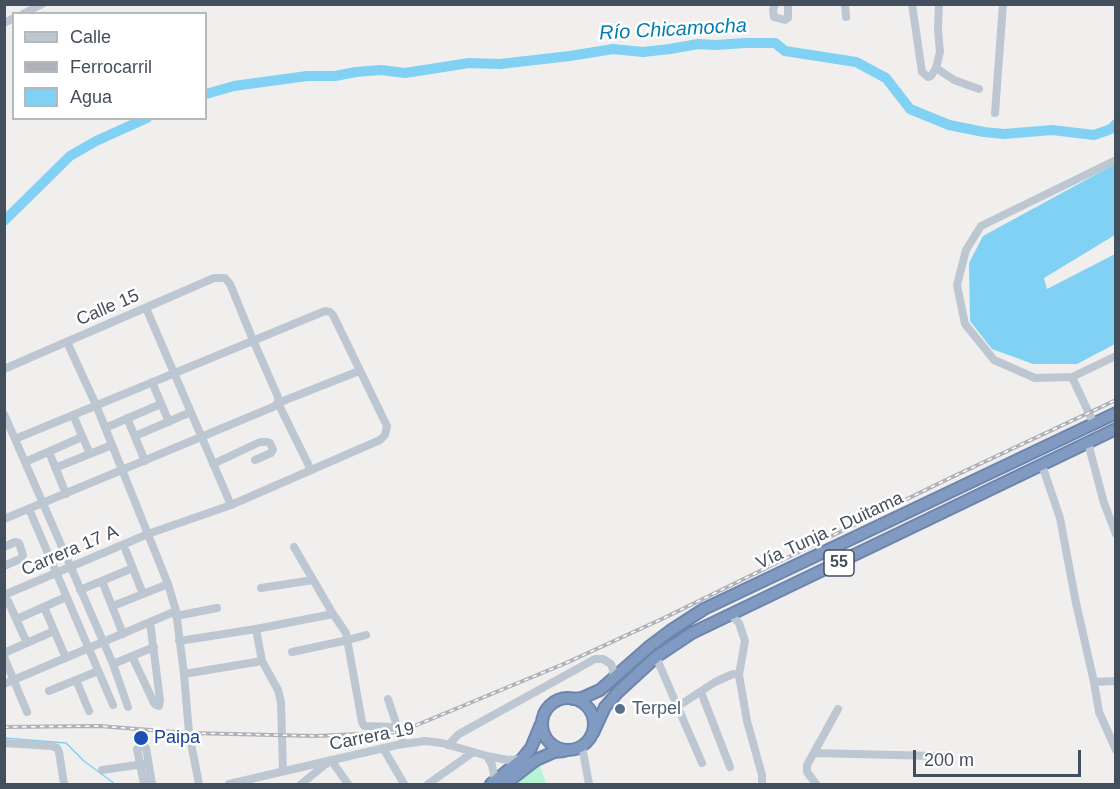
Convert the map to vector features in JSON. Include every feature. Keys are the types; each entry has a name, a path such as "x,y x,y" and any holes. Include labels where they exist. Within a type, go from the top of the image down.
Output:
{"highway":[{"name":"Vía Tunja - Duitama","path":"573,699 600,690 670,631 704,609 1116,412"},
{"name":"Vía Tunja - Duitama","path":"593,733 611,699 656,657 692,633 1116,429"},
{"path":"573,699 583,703 591,711 594,722 593,733"},
{"name":"55","path":"497,783 531,748 550,706 557,701 573,699"},
{"path":"542,721 543,732 548,741 557,748 567,750"},
{"name":"55","path":"582,746 593,733"},
{"path":"497,783 545,755 582,746"}],"street":[{"path":"27,12 42,4"},
{"path":"775,4 774,17 785,20 788,18 788,4"},
{"path":"845,4 846,17"},
{"path":"912,4 922,72 928,77 932,76 936,68 940,52 939,4"},
{"path":"995,113 1003,4"},
{"path":"936,68 954,80 979,89"},
{"path":"1116,160 981,226 966,250 957,285 965,324 994,360 1035,378 1072,377 1116,356"},
{"name":"Calle 15","path":"4,369 214,278 225,278 230,284 253,340"},
{"path":"146,308 231,505"},
{"path":"4,519 145,461 278,402 359,370 333,315 325,311 15,439"},
{"path":"253,340 278,397 278,402 311,470"},
{"path":"67,342 96,405 168,584 176,614 189,733 199,784"},
{"name":"Carrera 17 A","path":"6,598 56,573 148,534 231,505 380,440 385,435 387,426 359,370"},
{"path":"1072,377 1094,424"},
{"path":"152,382 168,422"},
{"path":"105,428 161,404"},
{"path":"135,436 191,412"},
{"path":"4,414 113,664 128,707"},
{"path":"73,415 90,454"},
{"path":"127,418 145,461"},
{"path":"25,462 82,437"},
{"path":"213,464 260,442 270,443 273,450 271,453 255,460"},
{"path":"1088,443 1104,503 1116,534"},
{"path":"56,468 112,445"},
{"path":"49,452 66,494"},
{"path":"1042,465 1060,518 1099,712 1116,750"},
{"path":"29,509 112,705"},
{"path":"4,547 18,543 23,555 20,559 4,566"},
{"path":"294,547 333,615 346,633 364,726 396,727"},
{"path":"126,551 143,594"},
{"path":"80,590 133,568"},
{"path":"261,588 313,580"},
{"path":"102,581 123,634"},
{"path":"113,606 168,584"},
{"path":"17,619 66,597"},
{"path":"6,598 27,643"},
{"path":"44,607 66,658"},
{"path":"4,684 150,622 176,614 217,608"},
{"path":"179,641 333,615"},
{"path":"731,615 739,623 745,641 739,675 762,784"},
{"path":"132,656 154,703 159,706 150,622"},
{"path":"256,629 262,661 278,690 281,702 283,771"},
{"path":"27,712 4,655 54,631"},
{"path":"292,652 366,635"},
{"path":"113,664 154,647"},
{"path":"656,657 702,763"},
{"path":"448,745 459,734 595,659 603,659 611,664 614,673 612,679"},
{"path":"184,674 262,661"},
{"path":"49,691 98,670"},
{"path":"677,707 715,682 731,675 739,675"},
{"path":"76,680 89,711"},
{"path":"1094,682 1116,681"},
{"path":"701,692 730,767"},
{"path":"388,699 403,744"},
{"path":"816,784 806,769 838,709"},
{"name":"Carrera 19","path":"229,784 383,748 425,741 508,760 522,759"},
{"path":"4,743 57,748 64,784"},
{"path":"582,746 589,784"},
{"path":"383,748 404,784"},
{"path":"428,784 472,753"},
{"path":"814,753 936,756"},
{"path":"487,756 497,783"},
{"path":"302,784 331,760 348,784"},
{"path":"102,771 144,764"},
{"path":"144,764 144,784"},
{"path":"144,764 152,784"}],"green space":[{"path":"540,765 546,784 517,784"}],"water":[{"path":"1115,164 1115,235 1044,278 1047,289 1115,254 1115,344 1077,364 1033,364 992,349 970,321 969,263 983,236"}],"waterway":[{"name":"Río Chicamocha","path":"207,94 234,86 307,76 335,76 381,70 405,73 469,63 500,64 613,49 643,52 698,44 775,43 785,51 856,62 886,78 910,109 949,125 1004,134 1052,130 1094,135 1111,129 1116,124"},
{"name":"Río Chicamocha","path":"4,221 70,156 96,141 143,120"},
{"path":"4,738 66,743 84,761 115,784"}],"railway":[{"path":"4,727 99,726 189,733 316,736 400,732 566,663 664,618 950,478 1116,400"}],"place":[{"name":"Terpel","path":"620,709"},
{"name":"Paipa","path":"141,738"}]}
